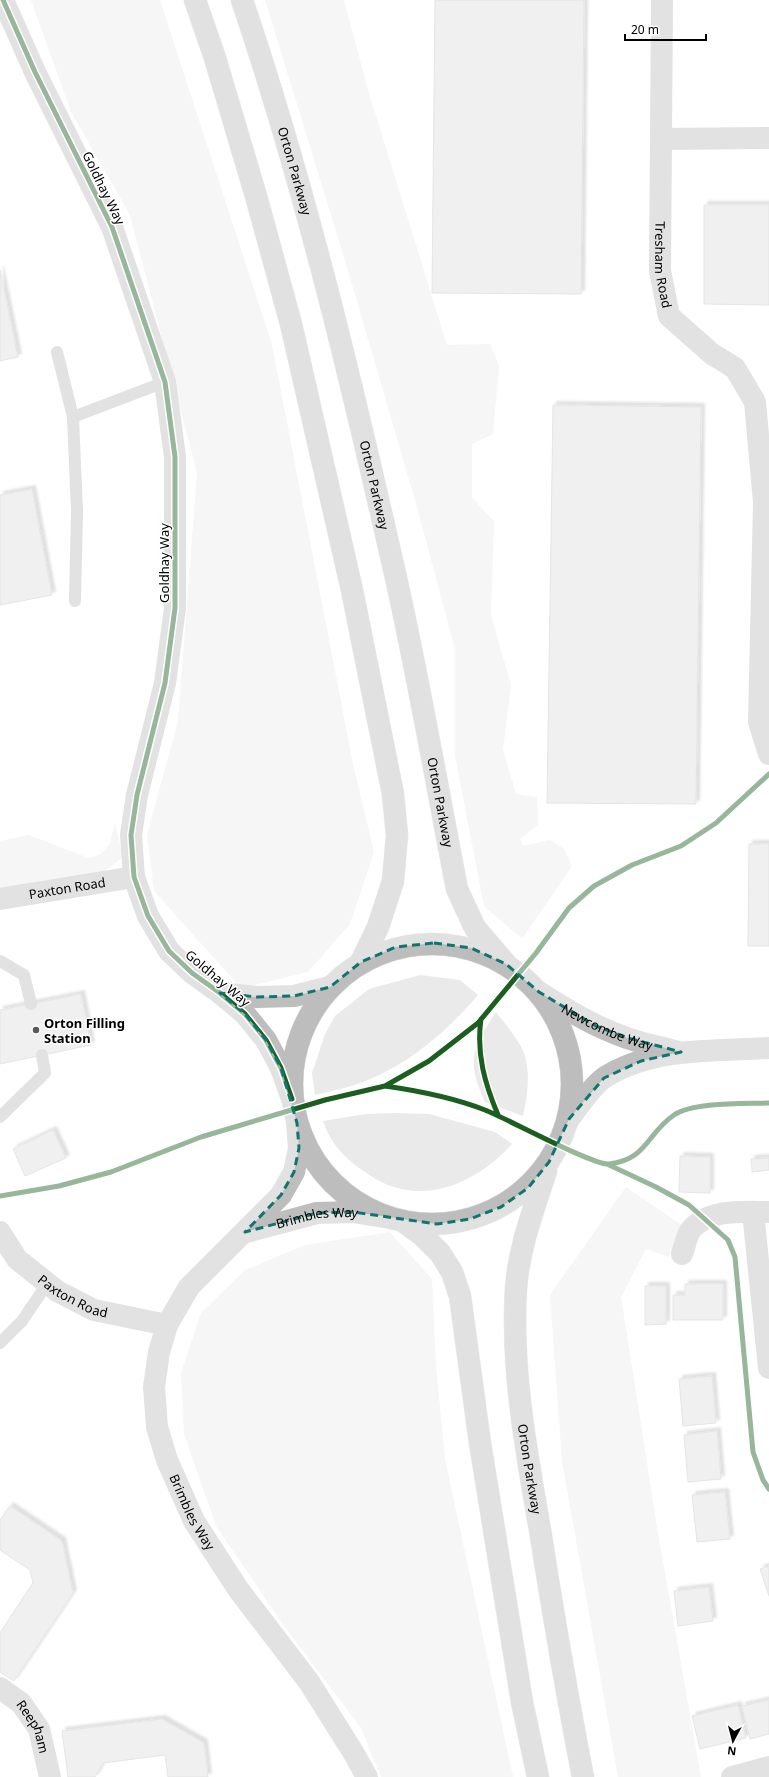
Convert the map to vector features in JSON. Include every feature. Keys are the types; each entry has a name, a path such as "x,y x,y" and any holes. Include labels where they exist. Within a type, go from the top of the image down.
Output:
{"main road":[{"path":"195,0 215,58 256,196 291,324 352,590 393,794 397,835 393,881 378,927 361,962"},
{"name":"Orton Parkway","path":"242,0 300,187 336,329 396,579 458,889 475,928 506,964"},
{"path":"397,1220 437,1224 470,1219 500,1207 528,1188 549,1162 561,1141 569,1119 573,1086 570,1052 558,1020 539,992 506,964 471,948 434,943 396,948 361,962 330,987 306,1020 293,1058 292,1099 297,1123 307,1149 322,1171 342,1191 364,1207 397,1220 423,1236 440,1253 452,1272 460,1296 480,1444 520,1694 538,1777"},
{"name":"Orton Parkway","path":"549,1162 524,1236 516,1286 516,1345 524,1435 567,1694 584,1777"}],"street":[{"name":"Goldhay Way","path":"3,0 36,72 112,227 165,382 175,457 175,608 165,683 137,795 131,835 134,877 148,916 169,951 192,973 220,993 245,1014 266,1040 282,1068 292,1099"},
{"name":"Tresham Road","path":"662,0 660,271 669,316 712,354 735,368 755,402 764,502 759,722 769,754"},
{"path":"660,139 769,138"},
{"name":"Paxton Road","path":"0,899 134,877"},
{"name":"Goldhay Way","path":"220,993 257,998 294,996 330,987"},
{"name":"Newcombe Way","path":"539,992 596,1026 628,1038 681,1052"},
{"name":"Newcombe Way","path":"569,1119 585,1098 604,1078 641,1061 681,1052 769,1048"},
{"name":"Brimbles Way","path":"297,1123 299,1148 294,1172 281,1195 189,1287 167,1325 159,1352 154,1387 157,1427 167,1460 194,1521 238,1589 309,1682 367,1777"},
{"name":"Brimbles Way","path":"245,1232 317,1213 353,1212 397,1220"},
{"path":"682,1254 690,1231 704,1219 724,1213 761,1212 769,1368"},
{"name":"Paxton Road","path":"0,1232 17,1259 57,1291 94,1310 167,1325"},
{"name":"Reepham","path":"0,1688 21,1703 39,1729 50,1777"},
{"path":"732,1777 769,1768"}],"lane":[{"path":"57,352 73,417 77,511 75,601"},
{"path":"73,417 165,382"},
{"path":"0,962 24,975 31,1004"},
{"path":"0,1117 46,1073 42,1055"},
{"path":"0,1343 22,1321 47,1284"}],"highlighted area":[{"path":"434,943 471,948 506,964 539,992 596,1026 628,1038 681,1052 641,1061 604,1078 569,1119 549,1162 528,1188 501,1207 470,1219 437,1224 353,1212 317,1213 245,1232 281,1195 294,1172 299,1148 297,1123 281,1068 266,1040 245,1014 220,993 257,997 294,996 330,987 361,962 396,947"}],"shaded area":[{"path":"31,0 160,0 272,345 354,769 374,852 350,924 308,972 241,988 154,891 147,835 178,721 197,473 130,215 71,112"},
{"path":"265,0 344,0 368,90 447,345 490,344 499,366 493,434 472,444 472,498 494,521 491,615 511,685 503,749 516,794 537,797 538,825 520,839 523,846 550,840 564,849 572,866 522,939 484,906 455,756 455,649 417,507 347,267"},
{"path":"115,823 123,857 100,875 0,900 0,841 29,835 88,858 100,855 110,843"},
{"path":"420,975 460,980 478,995 442,1033 400,1064 384,1073 362,1082 342,1089 315,1095 312,1073 325,1034 335,1016 369,989"},
{"path":"496,1012 518,1041 526,1060 528,1088 523,1116 485,1102 476,1080 474,1069 475,1052 483,1034"},
{"path":"365,1114 429,1114 495,1132 512,1144 487,1167 457,1183 425,1191 408,1190 384,1183 372,1177 355,1165 333,1142 323,1121"},
{"path":"626,1187 682,1225 669,1257 646,1249 621,1297 658,1533 701,1777 618,1777 562,1461 550,1295"},
{"path":"390,1232 432,1279 436,1365 445,1459 513,1777 381,1777 361,1728 284,1626 216,1526 184,1434 181,1373 201,1313 245,1270 305,1245"}],"building":[{"path":"435,0 584,0 581,294 432,293"},
{"path":"704,205 769,205 769,305 704,304"},
{"path":"0,270 18,357 0,361"},
{"path":"553,405 701,407 696,804 547,803"},
{"path":"32,489 52,595 0,605 0,495"},
{"path":"749,844 769,844 769,946 748,946"},
{"path":"81,994 91,1045 0,1064 0,1010"},
{"path":"53,1130 66,1158 25,1176 13,1149"},
{"path":"680,1156 710,1157 710,1193 679,1192"},
{"path":"769,1158 769,1170 752,1172 751,1159"},
{"path":"685,1284 723,1284 723,1320 673,1320 673,1295 685,1295"},
{"path":"645,1286 666,1286 666,1324 645,1325"},
{"path":"712,1376 716,1423 683,1426 679,1379"},
{"path":"717,1431 721,1479 688,1482 684,1435"},
{"path":"725,1492 730,1539 697,1542 692,1495"},
{"path":"10,1506 62,1541 73,1593 14,1681 0,1672 0,1633 33,1583 30,1570 0,1550 0,1520"},
{"path":"769,1566 769,1596 760,1569"},
{"path":"709,1587 713,1621 678,1626 674,1591"},
{"path":"769,1700 769,1734 750,1739 742,1706"},
{"path":"738,1705 746,1738 700,1749 692,1716"},
{"path":"162,1719 204,1743 208,1777 168,1777 165,1755 103,1763 95,1777 68,1777 62,1731"}],"cycle path":[{"path":"3,0 35,72 112,227 165,382 175,457 175,608 165,683 137,795 131,835 134,877 148,916 169,951 192,973 220,993 245,1014 266,1040 281,1068 292,1099"},
{"path":"0,1196 59,1186 111,1172 201,1137 325,1100 385,1086 429,1061 478,1023 536,953 569,908 594,886 632,865 681,846 716,823 769,774"},
{"path":"481,1019 481,1057 489,1092 498,1115"},
{"path":"385,1086 436,1095 473,1105 586,1158 600,1163 609,1164 631,1157 646,1145 665,1122 674,1115 683,1111 720,1104 769,1103"},
{"path":"607,1164 656,1187 689,1205 728,1240 735,1257 753,1452 763,1480 769,1489"}],"place":[{"name":"Orton Filling Station","path":"36,1030"}]}
